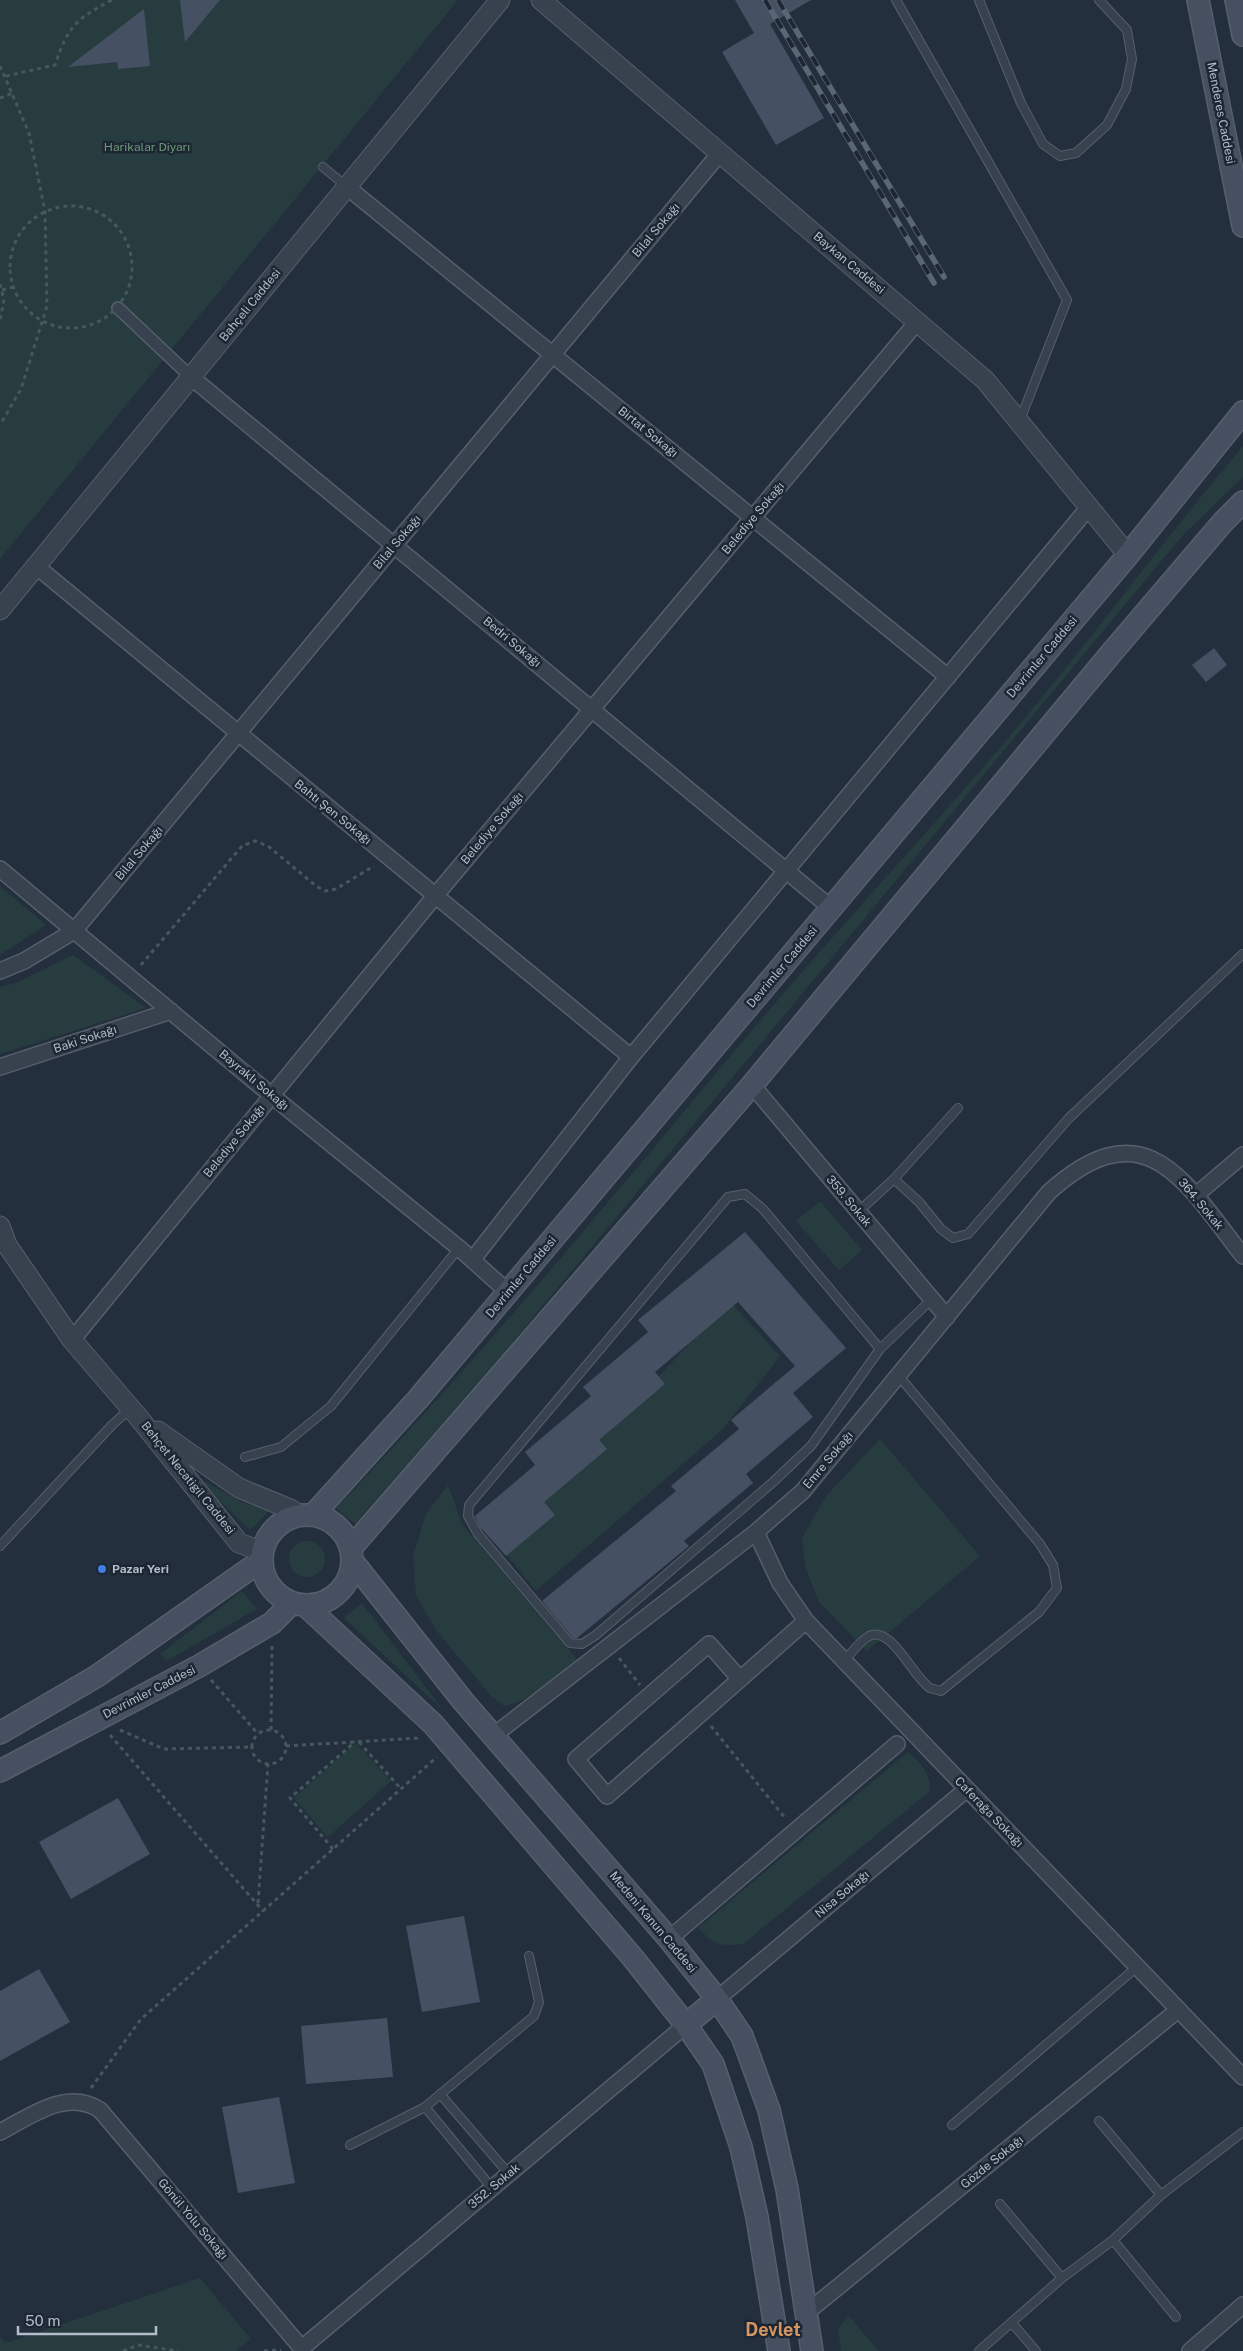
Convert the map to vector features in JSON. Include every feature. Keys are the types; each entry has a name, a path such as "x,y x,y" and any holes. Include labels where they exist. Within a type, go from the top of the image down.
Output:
{"main road":[{"name":"Menderes Caddesi","path":"1198,0 1243,226"},
{"path":"1236,0 1243,35"},
{"name":"Devrimler Caddesi","path":"307,1515 418,1399 1128,555 1243,412"},
{"path":"352,1555 752,1085 1113,651 1240,507"},
{"path":"299,1604 320,1604 333,1598 343,1588 350,1576 352,1555 345,1535 326,1518 307,1515 288,1518 277,1526 269,1536 262,1556 264,1573 270,1586 280,1596 299,1604 433,1724 633,1958 686,2025 713,2064 739,2138 757,2217 779,2351"},
{"name":"Medeni Kanun Caddesi","path":"352,1555 493,1736 669,1939 717,1999 742,2036 769,2110 786,2188 812,2351"},
{"path":"0,1733 97,1676 262,1556"},
{"name":"Devrimler Caddesi","path":"0,1771 199,1666 299,1604"},
{"path":"686,2025 717,1999"}],"street":[{"name":"Bahçeli Caddesi","path":"0,610 500,0"},
{"name":"Baykan Caddesi","path":"541,0 986,380 1128,555"},
{"name":"Bilal Sokağı","path":"0,971 24,961 74,931 720,153"},
{"name":"Birtat Sokağı","path":"347,187 948,677"},
{"path":"118,308 191,377"},
{"name":"Belediye Sokağı","path":"72,1340 435,896 918,322"},
{"name":"Bedri Sokağı","path":"191,377 831,908"},
{"path":"473,1260 631,1056 1089,507"},
{"name":"Bahtı Şen Sokağı","path":"36,566 631,1056"},
{"name":"Bayraklı Sokağı","path":"0,869 271,1095 459,1248 508,1292"},
{"name":"Baki Sokağı","path":"0,1067 170,1011"},
{"name":"359. Sokak","path":"752,1085 947,1316"},
{"name":"364. Sokak","path":"1125,1153 1142,1155 1165,1165 1186,1182 1243,1256"},
{"name":"Emre Sokağı","path":"493,1736 756,1532 803,1491 1049,1192 1068,1176 1088,1163 1107,1155 1125,1153"},
{"path":"1196,1195 1243,1155"},
{"name":"Behçet Necatigil Caddesi","path":"0,1226 3,1249 72,1340 135,1413 239,1543 262,1556"},
{"name":"Behçet Necatigil Caddesi","path":"135,1413 239,1488 307,1515"},
{"name":"Caferağa Sokağı","path":"756,1532 780,1583 806,1621 1243,2077"},
{"path":"740,1679 709,1644 576,1759 608,1796 806,1621"},
{"path":"669,1939 897,1744"},
{"name":"Nisa Sokağı","path":"717,1999 967,1789"},
{"name":"Gözde Sokağı","path":"806,2314 1178,2010"},
{"name":"352. Sokak","path":"303,2350 686,2025"},
{"path":"0,2132 49,2107 77,2101"},
{"name":"Gönül Yolu Sokağı","path":"77,2101 94,2106 105,2114 303,2350"},
{"path":"1190,2351 1243,2305"}],"lane":[{"path":"896,0 1068,300 1019,421"},
{"path":"978,0 1021,103 1043,144 1060,156 1076,153 1106,125 1126,89 1132,59 1127,30 1099,0"},
{"path":"323,167 347,187"},
{"path":"894,1179 919,1202 941,1229 953,1238 968,1234 1069,1118 1243,954"},
{"path":"858,1212 894,1179 958,1108"},
{"path":"880,1348 763,1209 745,1194 728,1197 469,1505 468,1516 478,1534 570,1643 582,1644 611,1622 772,1483 811,1446 880,1348 932,1299"},
{"path":"245,1457 281,1447 331,1406 459,1248"},
{"path":"844,1661 869,1636 878,1634 888,1638 912,1670 930,1688 941,1691 1039,1612 1057,1588 1053,1565 1040,1544 898,1375"},
{"path":"0,1546 112,1425 135,1413"},
{"path":"350,2145 425,2107 534,2016 539,2002 529,1956"},
{"path":"952,2125 1137,1967"},
{"path":"440,2094 509,2174"},
{"path":"425,2107 492,2188"},
{"path":"1099,2121 1161,2195"},
{"path":"979,2351 1062,2278 1113,2240 1161,2195 1243,2132"},
{"path":"1000,2204 1062,2278"},
{"path":"1113,2240 1176,2317"},
{"path":"1012,2323 1036,2351"}],"path":[{"path":"6,76 55,65 62,43 72,26 112,0"},
{"path":"0,66 6,76 29,133 45,211 47,306 21,389 0,424"},
{"path":"0,98 13,93"},
{"path":"72,206 99,212 120,230 132,256 131,283 118,308 96,324 68,329 42,322 28,312 17,298 9,265 12,248 19,233 31,220 45,211 72,206"},
{"path":"0,284 4,300 0,321"},
{"path":"2,290 13,286"},
{"path":"130,977 242,846 255,841 268,846 316,886 325,891 336,889 388,857"},
{"path":"272,1622 272,1730"},
{"path":"610,1646 649,1696"},
{"path":"199,1666 258,1734"},
{"path":"701,1714 795,1831"},
{"path":"97,1719 164,1749 252,1747"},
{"path":"97,1719 264,1910"},
{"path":"272,1730 282,1736 286,1746 280,1760 268,1764 255,1758 252,1741 258,1734 272,1730"},
{"path":"286,1746 357,1742 447,1741"},
{"path":"77,2101 141,2019 401,1789 447,1741"},
{"path":"357,1742 401,1789"},
{"path":"333,1849 290,1798 357,1742"},
{"path":"258,1904 268,1764"},
{"path":"123,2351 138,2345 178,2351"}],"green space":[{"name":"Harikalar Diyarı","path":"0,0 458,0 0,559"},
{"path":"1243,446 1243,477 1182,536 512,1343 355,1524 336,1508 489,1341 767,1013 1010,736"},
{"path":"0,886 46,925 0,955"},
{"path":"73,955 146,1008 0,1054 0,987 16,983"},
{"path":"820,1201 862,1250 839,1270 796,1221"},
{"path":"730,1301 780,1356 722,1430 536,1591 499,1545"},
{"path":"880,1439 980,1556 867,1651 818,1601 805,1565 802,1538 826,1496"},
{"path":"206,1482 241,1502 271,1509 250,1530 202,1484"},
{"path":"448,1485 462,1524 580,1663 521,1701 504,1706 492,1697 436,1630 416,1596 413,1555 426,1514"},
{"path":"307,1541 319,1547 325,1559 319,1571 307,1577 295,1571 289,1559 295,1547"},
{"path":"242,1591 257,1609 166,1661 160,1654"},
{"path":"362,1603 443,1710 344,1618"},
{"path":"356,1743 391,1781 328,1837 294,1798"},
{"path":"908,1752 927,1773 930,1791 743,1944 718,1944 698,1928"},
{"path":"200,2278 251,2339 236,2351 0,2351 0,2337 6,2343"},
{"path":"849,2316 879,2351 841,2351 838,2328"}],"building":[{"path":"180,0 220,0 185,42"},
{"path":"735,0 811,0 770,24 824,118 776,145 722,52 754,33"},
{"path":"144,9 150,66 118,69 117,62 68,67"},
{"path":"1214,648 1227,665 1206,682 1192,665"},
{"path":"745,1232 846,1348 793,1393 813,1417 746,1474 753,1483 684,1541 689,1546 577,1638 573,1638 542,1601 676,1491 671,1486 739,1429 731,1420 795,1366 738,1302 655,1372 665,1384 599,1440 607,1449 544,1502 555,1515 506,1556 480,1527 475,1516 535,1465 525,1452 591,1396 583,1387 648,1332 638,1320"},
{"path":"118,1798 150,1854 71,1899 39,1842"},
{"path":"464,1916 480,2002 422,2012 406,1926"},
{"path":"39,1969 70,2022 0,2061 0,1991"},
{"path":"387,2018 393,2077 306,2084 301,2026"},
{"path":"279,2097 295,2183 238,2193 222,2107"}],"railway":[{"path":"765,0 934,283"},
{"path":"778,0 944,277"}],"place":[{"name":"Pazar Yeri","path":"102,1569"}],"district":[{"name":"Devlet","path":"773,2330"}]}
